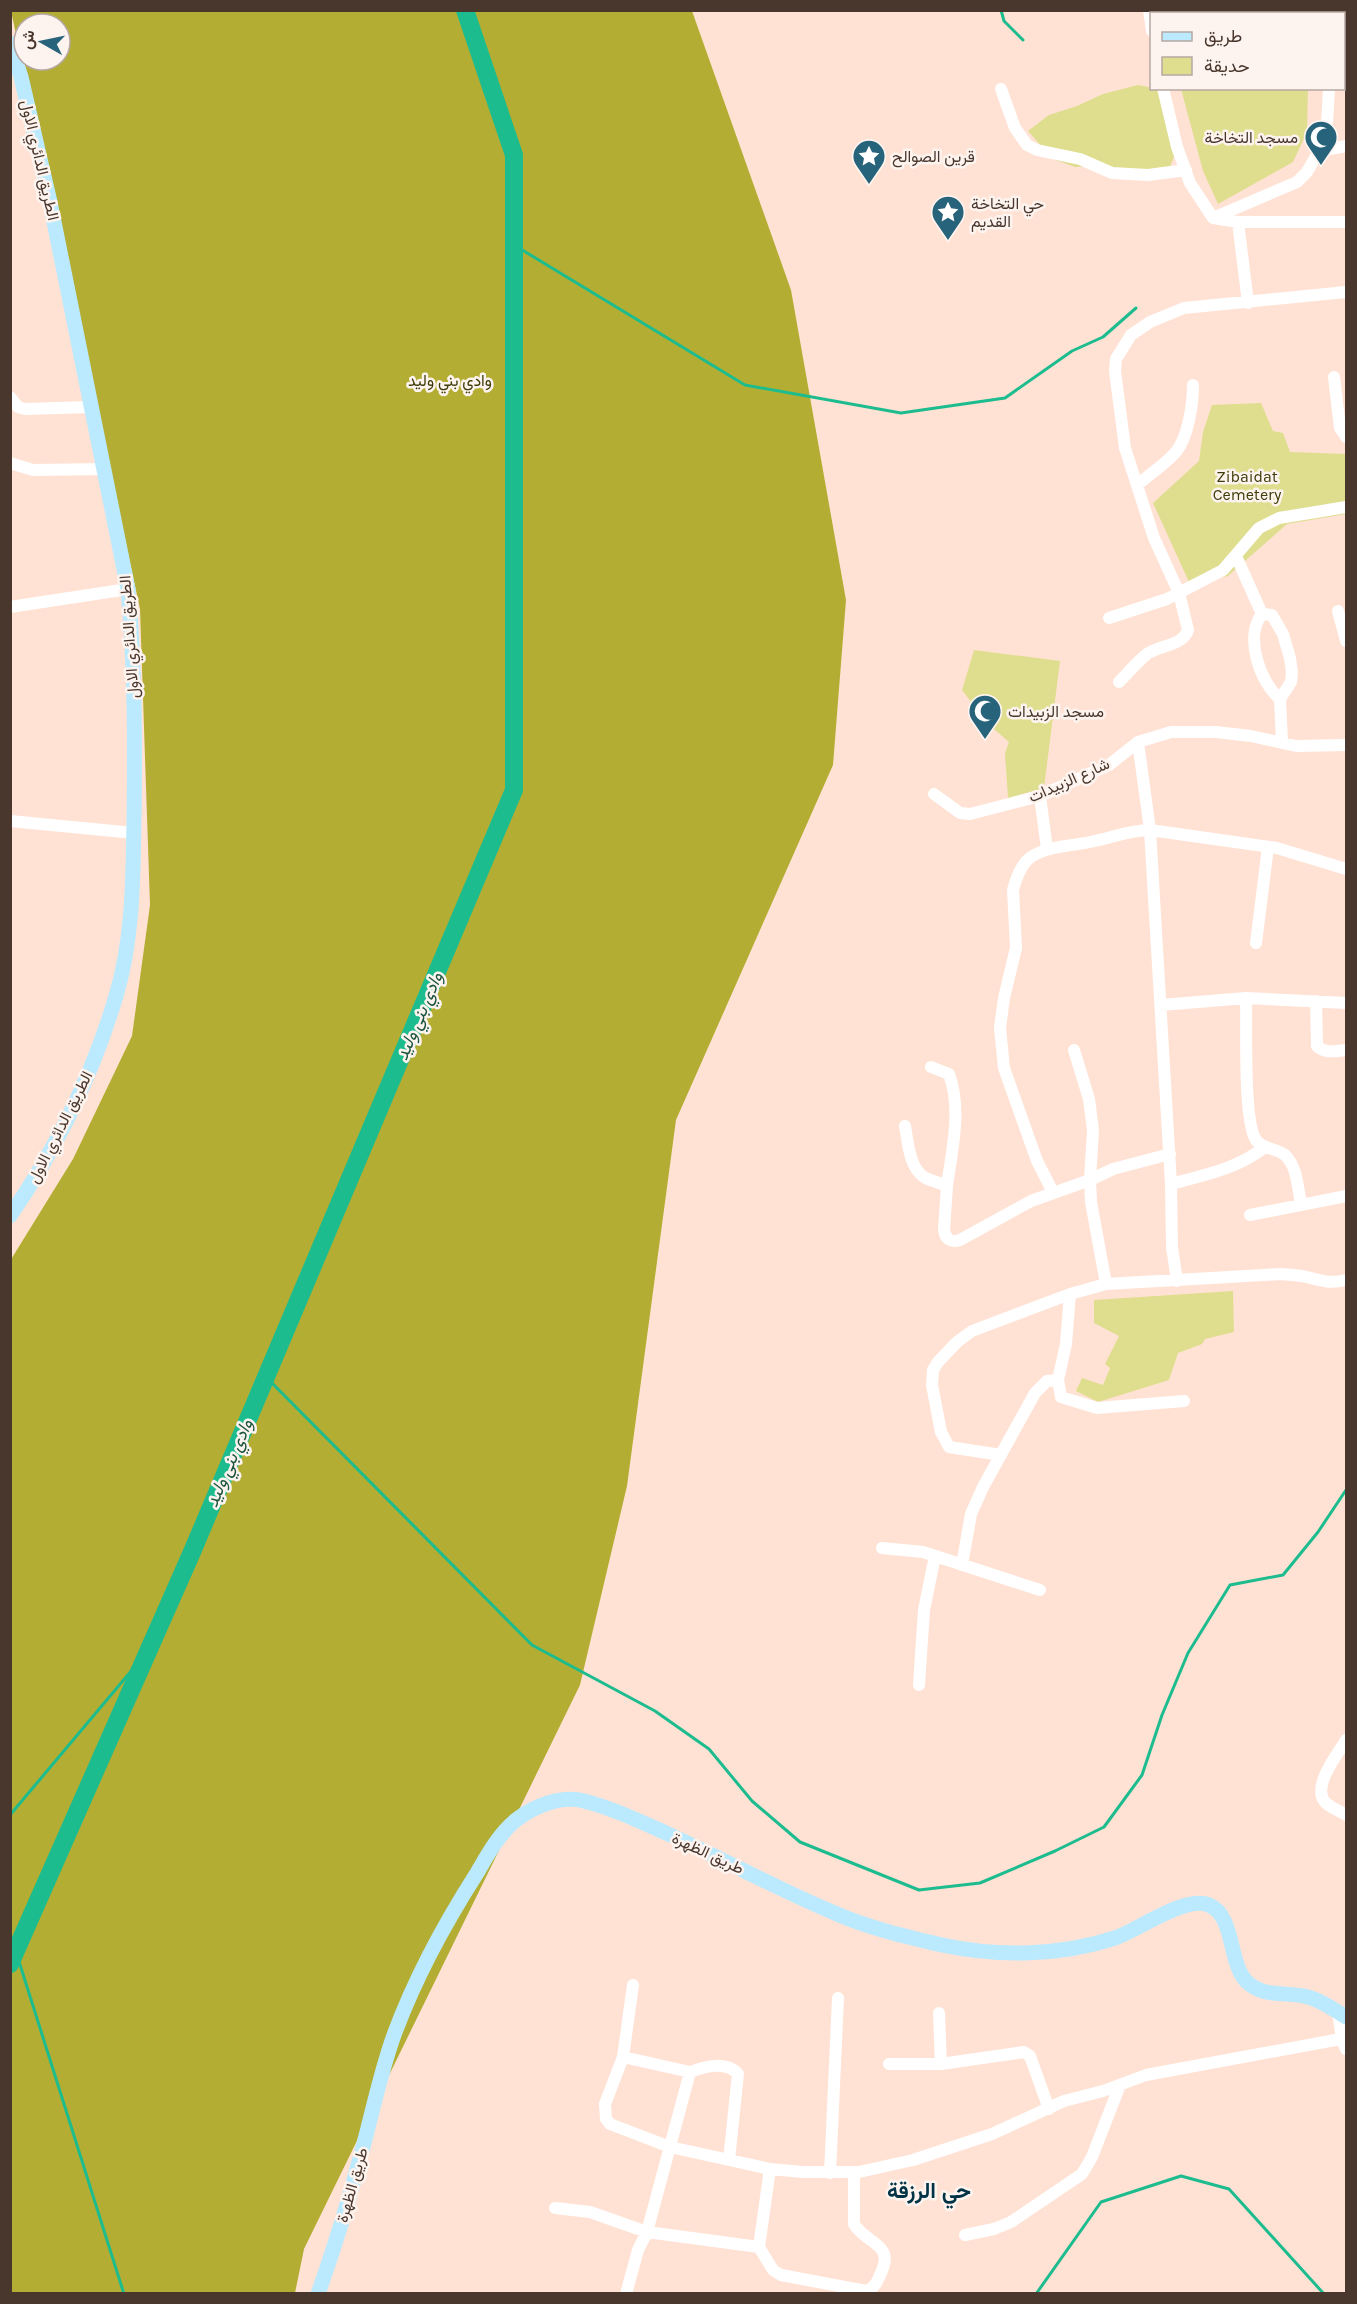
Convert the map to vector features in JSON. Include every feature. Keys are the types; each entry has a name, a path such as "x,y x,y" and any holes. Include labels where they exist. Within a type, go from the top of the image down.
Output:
{"main road":[{"name":"الطريق الدائري الاول","path":"10,43 40,154 128,589 134,697 134,834 130,927 117,995 84,1088 23,1198 10,1216"},
{"name":"طريق الظهرة","path":"318,2294 347,2204 382,2075 408,2000 461,1899 498,1839 514,1822 534,1808 557,1801 581,1800 628,1816 839,1916 944,1945 996,1952 1044,1952 1071,1949 1130,1933 1191,1904 1207,1904 1217,1910 1224,1919 1238,1967 1250,1984 1263,1992 1272,1994 1310,1997 1342,2015"}],"street":[{"path":"1001,89 1015,128 1028,145 1037,150 1080,159 1112,173 1148,175 1186,170"},
{"path":"1163,90 1177,147 1190,183 1213,218 1238,222 1347,222"},
{"path":"1329,90 1327,124 1330,148"},
{"path":"1213,218 1297,182 1307,172 1319,152 1347,146"},
{"path":"1238,222 1248,303"},
{"path":"1119,682 1147,655 1186,635 1187,623 1179,593 1154,538 1125,448 1115,372 1116,359 1122,346 1131,335 1150,322 1184,308 1347,292"},
{"path":"1334,377 1343,413 1340,428 1347,437"},
{"path":"1137,485 1175,454 1181,445 1192,402 1193,385"},
{"path":"10,397 18,407 25,409 91,407"},
{"path":"10,463 33,470 105,469"},
{"path":"1109,618 1179,593 1223,570 1259,528 1279,518 1347,507"},
{"path":"1236,556 1262,614 1255,629 1255,647 1263,680 1271,692 1281,699"},
{"path":"10,607 128,589"},
{"path":"1338,611 1347,641"},
{"path":"1262,614 1272,615 1279,623 1290,658 1291,682 1281,699 1282,742"},
{"name":"شارع الزبيدات","path":"934,794 960,813 970,814 1040,796 1109,765 1138,741 1171,732 1216,732 1296,746 1347,745"},
{"path":"1138,741 1150,830 1170,1154 1172,1247 1177,1281"},
{"path":"1040,796 1047,849"},
{"path":"10,821 134,834"},
{"path":"1053,1192 1037,1161 1004,1068 1000,1028 1004,998 1016,948 1013,890 1015,882 1029,859 1047,849 1095,841 1138,830 1150,830 1268,847 1347,869"},
{"path":"1256,943 1268,847"},
{"path":"1161,1005 1246,998 1347,1004"},
{"path":"1246,998 1248,1110 1255,1139 1264,1147 1281,1152 1288,1157 1292,1164 1301,1205"},
{"path":"1316,1001 1317,1046 1321,1050 1328,1051 1347,1050"},
{"path":"1074,1050 1089,1099 1093,1130 1091,1202 1106,1284"},
{"path":"931,1067 948,1074 954,1103 954,1132 944,1230 945,1236 955,1242 1031,1201 1090,1180 1113,1169 1170,1154"},
{"path":"905,1126 910,1155 920,1173 926,1178 948,1186"},
{"path":"1171,1184 1231,1168 1248,1160 1264,1147"},
{"path":"1250,1215 1347,1196"},
{"path":"1001,1455 956,1450 944,1441 932,1385 933,1370 957,1342 972,1331 1071,1294 1106,1284 1281,1274 1306,1277 1323,1283 1347,1280"},
{"path":"1071,1294 1066,1344 1058,1380 1061,1396 1097,1408 1184,1401"},
{"path":"962,1565 971,1514 1001,1455 1041,1385 1047,1381 1058,1380"},
{"path":"882,1548 923,1552 1040,1590"},
{"path":"919,1685 924,1610 935,1556"},
{"path":"1347,1740 1320,1786 1321,1796 1326,1803 1347,1815"},
{"path":"633,1985 623,2057 605,2104 606,2119 616,2127 670,2147 770,2169 830,2173 854,2172 912,2160 992,2134 1064,2101 1146,2075 1181,2067 1345,2042 1342,2015"},
{"path":"830,2173 838,1998"},
{"path":"939,2013 941,2064"},
{"path":"889,2064 941,2064 1024,2052 1030,2056 1049,2109"},
{"path":"623,2057 690,2072 714,2065 731,2068 738,2074 729,2160"},
{"path":"626,2294 638,2250 647,2232 690,2072"},
{"path":"965,2235 994,2229 1011,2222 1082,2174 1092,2157 1120,2085"},
{"path":"770,2169 759,2247 773,2270 789,2278 861,2291 870,2290 875,2286 886,2257 880,2248 854,2224 854,2172"},
{"path":"555,2208 590,2212 647,2232 759,2247"}],"green space":[{"path":"1178,10 1335,10 1335,12 1177,12"},
{"name":"وادي بني وليد","path":"11,11 692,11 791,290 846,600 833,765 676,1120 627,1486 580,1685 304,2249 295,2293 11,2293 10,1261 73,1159 132,1036 150,905 140,609 24,72 72,72 72,12 12,12 12,16"},
{"path":"1138,85 1150,87 1150,90 1159,90 1179,143 1170,167 1135,180 1099,166 1075,167 1053,159 1028,131 1049,115 1103,94"},
{"path":"1181,90 1308,90 1307,132 1293,162 1218,204 1203,171"},
{"name":"Zibaidat Cemetery","path":"1261,403 1273,431 1283,433 1290,452 1346,454 1346,514 1287,524 1228,576 1189,582 1153,503 1199,461 1203,432 1212,405"},
{"path":"974,650 1060,661 1044,788 1008,798 1005,753 1009,742 987,723 962,690"},
{"path":"1233,1291 1234,1332 1205,1339 1202,1344 1178,1353 1169,1380 1098,1402 1076,1391 1082,1378 1103,1385 1110,1368 1105,1364 1119,1336 1094,1323 1094,1300"}],"waterway":[{"name":"وادي بني وليد","path":"10,1964 192,1552 514,790 514,155 465,10"},
{"path":"1001,10 1004,21 1023,40"},
{"path":"514,245 745,385 901,413 1005,398 1072,351 1103,337 1136,308"},
{"path":"266,1377 532,1645 655,1711 709,1749 752,1801 800,1842 919,1890 980,1883 1104,1827 1142,1775 1162,1715 1188,1653 1230,1585 1283,1575 1318,1532 1346,1490"},
{"path":"10,1815 148,1651"},
{"path":"16,1952 124,2294"},
{"path":"1036,2294 1101,2202 1181,2176 1229,2189 1324,2294"}],"place":[{"name":"مسجد التخاخة","path":"1321,166"},
{"name":"قرين الصوالح","path":"869,185"},
{"name":"حي التخاخة القديم","path":"948,241"},
{"name":"مسجد الزبيدات","path":"985,740"}],"district":[{"name":"حي الرزقة","path":"929,2191"}]}
